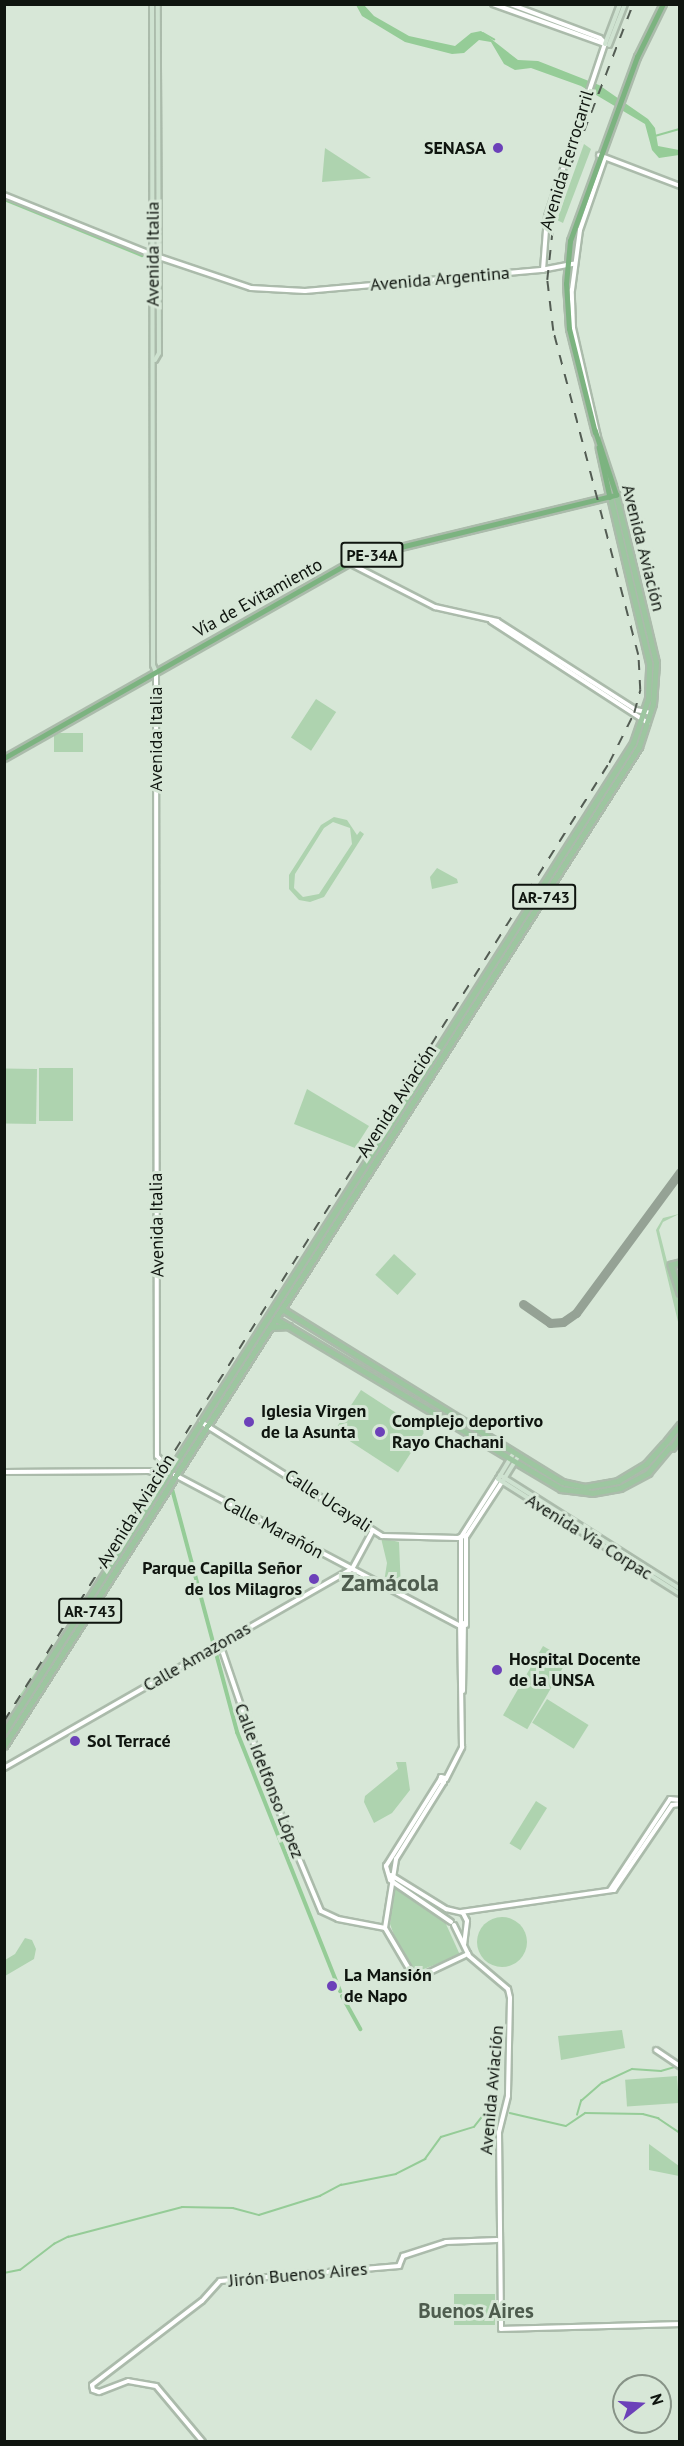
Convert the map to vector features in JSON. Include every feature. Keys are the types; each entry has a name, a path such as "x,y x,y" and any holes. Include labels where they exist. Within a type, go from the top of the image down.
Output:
{"highway":[{"name":"Avenida Aviación","path":"610,497 570,323 567,265 577,212 623,94 663,4"},
{"name":"Avenida Aviación","path":"597,434 610,497"},
{"name":"Vía de Evitamiento","path":"4,758 349,563 388,550 610,497"}],"main road":[{"name":"Avenida Italia","path":"152,4 155,256 159,353 154,362 153,665 156,672"},
{"name":"Avenida Ferrocarril","path":"607,44 620,4"},
{"name":"Avenida Ferrocarril","path":"607,44 625,4"},
{"path":"155,256 158,5"},
{"name":"Avenida Aviación","path":"4,1746 206,1425 269,1329 278,1320 292,1293 620,778 648,723 648,653 610,497"},
{"name":"Avenida Aviación","path":"4,1732 269,1312 620,765 648,712 654,653 610,497"},
{"path":"680,1263 671,1265 680,1293"},
{"path":"292,1293 291,1309 296,1317"},
{"path":"274,1305 515,1456 562,1482 594,1486 628,1476 680,1436"},
{"path":"269,1312 278,1320 295,1327 512,1462 561,1489 592,1493 631,1484 661,1459 675,1430 680,1425"},
{"path":"269,1329 282,1325 295,1327"},
{"path":"349,1360 352,1355"},
{"path":"501,1479 515,1456"},
{"path":"512,1462 515,1456"},
{"name":"Avenida Vía Corpac","path":"501,1479 680,1589"},
{"name":"Avenida Vía Corpac","path":"501,1479 680,1594"},
{"path":"18,1711 24,1714"}],"street":[{"path":"493,4 597,44 607,44"},
{"path":"510,4 600,38 607,44"},
{"name":"Avenida Ferrocarril","path":"543,270 547,217 587,96 607,44"},
{"path":"599,155 680,186"},
{"path":"570,323 573,264 583,219 605,158"},
{"name":"Avenida Argentina","path":"4,195 155,256 247,288 305,291 543,270 573,264"},
{"path":"349,563 435,607 491,621 648,712"},
{"path":"491,621 510,637 648,723"},
{"name":"Avenida Italia","path":"156,672 157,1456 170,1470"},
{"name":"Calle Ucayali","path":"200,1421 385,1537 461,1537 467,1535"},
{"path":"4,1472 149,1471 166,1476"},
{"name":"Calle Marañón","path":"174,1475 463,1627"},
{"path":"463,1627 467,1535 501,1479"},
{"path":"386,1866 451,1770 462,1747 461,1537 501,1479"},
{"path":"352,1569 373,1530"},
{"name":"Calle Amazonas","path":"4,1768 352,1569"},
{"name":"Calle Idelfonso López","path":"218,1646 265,1777 325,1916 385,1928"},
{"path":"443,1779 391,1875 385,1928 415,1978 468,1954"},
{"path":"459,1912 610,1890 670,1799 680,1802"},
{"path":"386,1866 395,1883 453,1924 466,1923 480,1909"},
{"path":"386,1866 391,1875 459,1912 466,1923"},
{"path":"389,1888 395,1883"},
{"path":"453,1924 459,1912"},
{"name":"Avenida Aviación","path":"464,1945 466,1923"},
{"name":"Avenida Aviación","path":"453,1924 468,1954 508,1989 511,2002 508,2097 499,2132 497,2240 501,2329 680,2324"},
{"path":"656,2050 680,2066"},
{"name":"Jirón Buenos Aires","path":"203,2442 154,2385 128,2381 97,2392 92,2385 202,2301 218,2281 399,2266 403,2256 446,2242 497,2240"}],"shaded area":[{"path":"356,5 364,5 374,16 409,36 455,46 471,33 481,31 518,60 538,61 599,85 648,119 655,128 658,146 679,150 679,155 659,158 652,150 645,124 581,86 531,68 515,70 504,64 491,42 479,40 464,53 452,54 405,42 362,16"},
{"path":"584,144 591,149 563,223 557,220"},
{"path":"325,148 371,178 322,182"},
{"path":"316,699 336,712 311,751 291,738"},
{"path":"641,729 644,731 638,746 527,917"},
{"path":"83,733 83,752 54,752 54,735"},
{"path":"334,817 347,820 357,835 360,831 364,834 324,897 310,902 299,900 289,889 289,875 321,825","holes":["333,822 350,828 352,844 319,894 303,897 294,888 295,874 324,828"]},
{"path":"437,868 457,879 458,883 432,889 430,877"},
{"path":"523,923 523,926 388,1132 520,924"},
{"path":"5,1068 37,1069 36,1124 4,1123"},
{"path":"39,1068 73,1068 73,1121 39,1121"},
{"path":"307,1089 369,1126 355,1148 294,1124"},
{"path":"679,1214 663,1222 659,1230 675,1293 679,1297 679,1326 656,1230 663,1218"},
{"path":"394,1254 416,1274 398,1295 375,1275"},
{"path":"355,1358 509,1454 508,1456 354,1361"},
{"name":"Complejo deportivo Rayo Chachani","path":"361,1390 425,1431 398,1472 334,1431"},
{"path":"165,1480 168,1482 18,1704 15,1702"},
{"path":"381,1538 399,1542 401,1590 384,1582 387,1563"},
{"path":"543,1646 567,1660 527,1729 503,1715"},
{"path":"547,1699 589,1725 574,1749 532,1723"},
{"path":"396,1762 406,1762 410,1790 392,1813 374,1823 364,1802 365,1796 398,1769"},
{"path":"536,1801 547,1808 521,1850 510,1843"},
{"path":"399,1888 441,1913 460,1955 416,1972 398,1946 390,1924 393,1890"},
{"path":"502,1917 511,1919 522,1928 527,1942 525,1951 516,1962 502,1967 493,1965 482,1956 477,1942 479,1933 488,1922"},
{"path":"25,1938 32,1940 36,1949 34,1959 5,1976 5,1960 15,1954"},
{"path":"622,2030 625,2048 561,2060 558,2036"},
{"path":"677,2076 679,2103 627,2107 625,2080"},
{"path":"649,2144 679,2166 679,2176 649,2170"},
{"path":"454,2294 495,2294 495,2325 454,2325"}],"waterway":[{"path":"483,33 494,39"},
{"path":"655,136 680,129"},
{"path":"4,199 142,255"},
{"path":"172,1489 237,1732 340,1991"},
{"path":"342,1996 360,2029"},
{"path":"577,2115 581,2101 602,2083 632,2069 661,2071 679,2066"},
{"path":"4,2273 20,2270 54,2244 68,2237 182,2207 233,2208 259,2215 320,2196 341,2185 396,2174 425,2159 441,2137 474,2127 488,2109 498,2108"},
{"path":"510,2113 566,2126 585,2113 643,2114 658,2118 680,2133"}],"taxiway":[{"path":"523,1304 550,1323 563,1322 576,1313 680,1172"}],"railway":[{"path":"4,1721 609,763 634,713 640,690 638,655 553,331 547,280 555,206 633,4"}],"place":[{"name":"SENASA","path":"498,148"},
{"name":"Iglesia Virgen de la Asunta","path":"249,1422"},
{"name":"Complejo deportivo Rayo Chachani","path":"380,1432"},
{"name":"Parque Capilla Señor de los Milagros","path":"314,1579"},
{"name":"Hospital Docente de la UNSA","path":"497,1670"},
{"name":"Sol Terracé","path":"75,1741"},
{"name":"La Mansión de Napo","path":"332,1986"}],"district":[{"name":"Zamácola","path":"390,1583"},
{"name":"Buenos Aires","path":"476,2311"}]}
